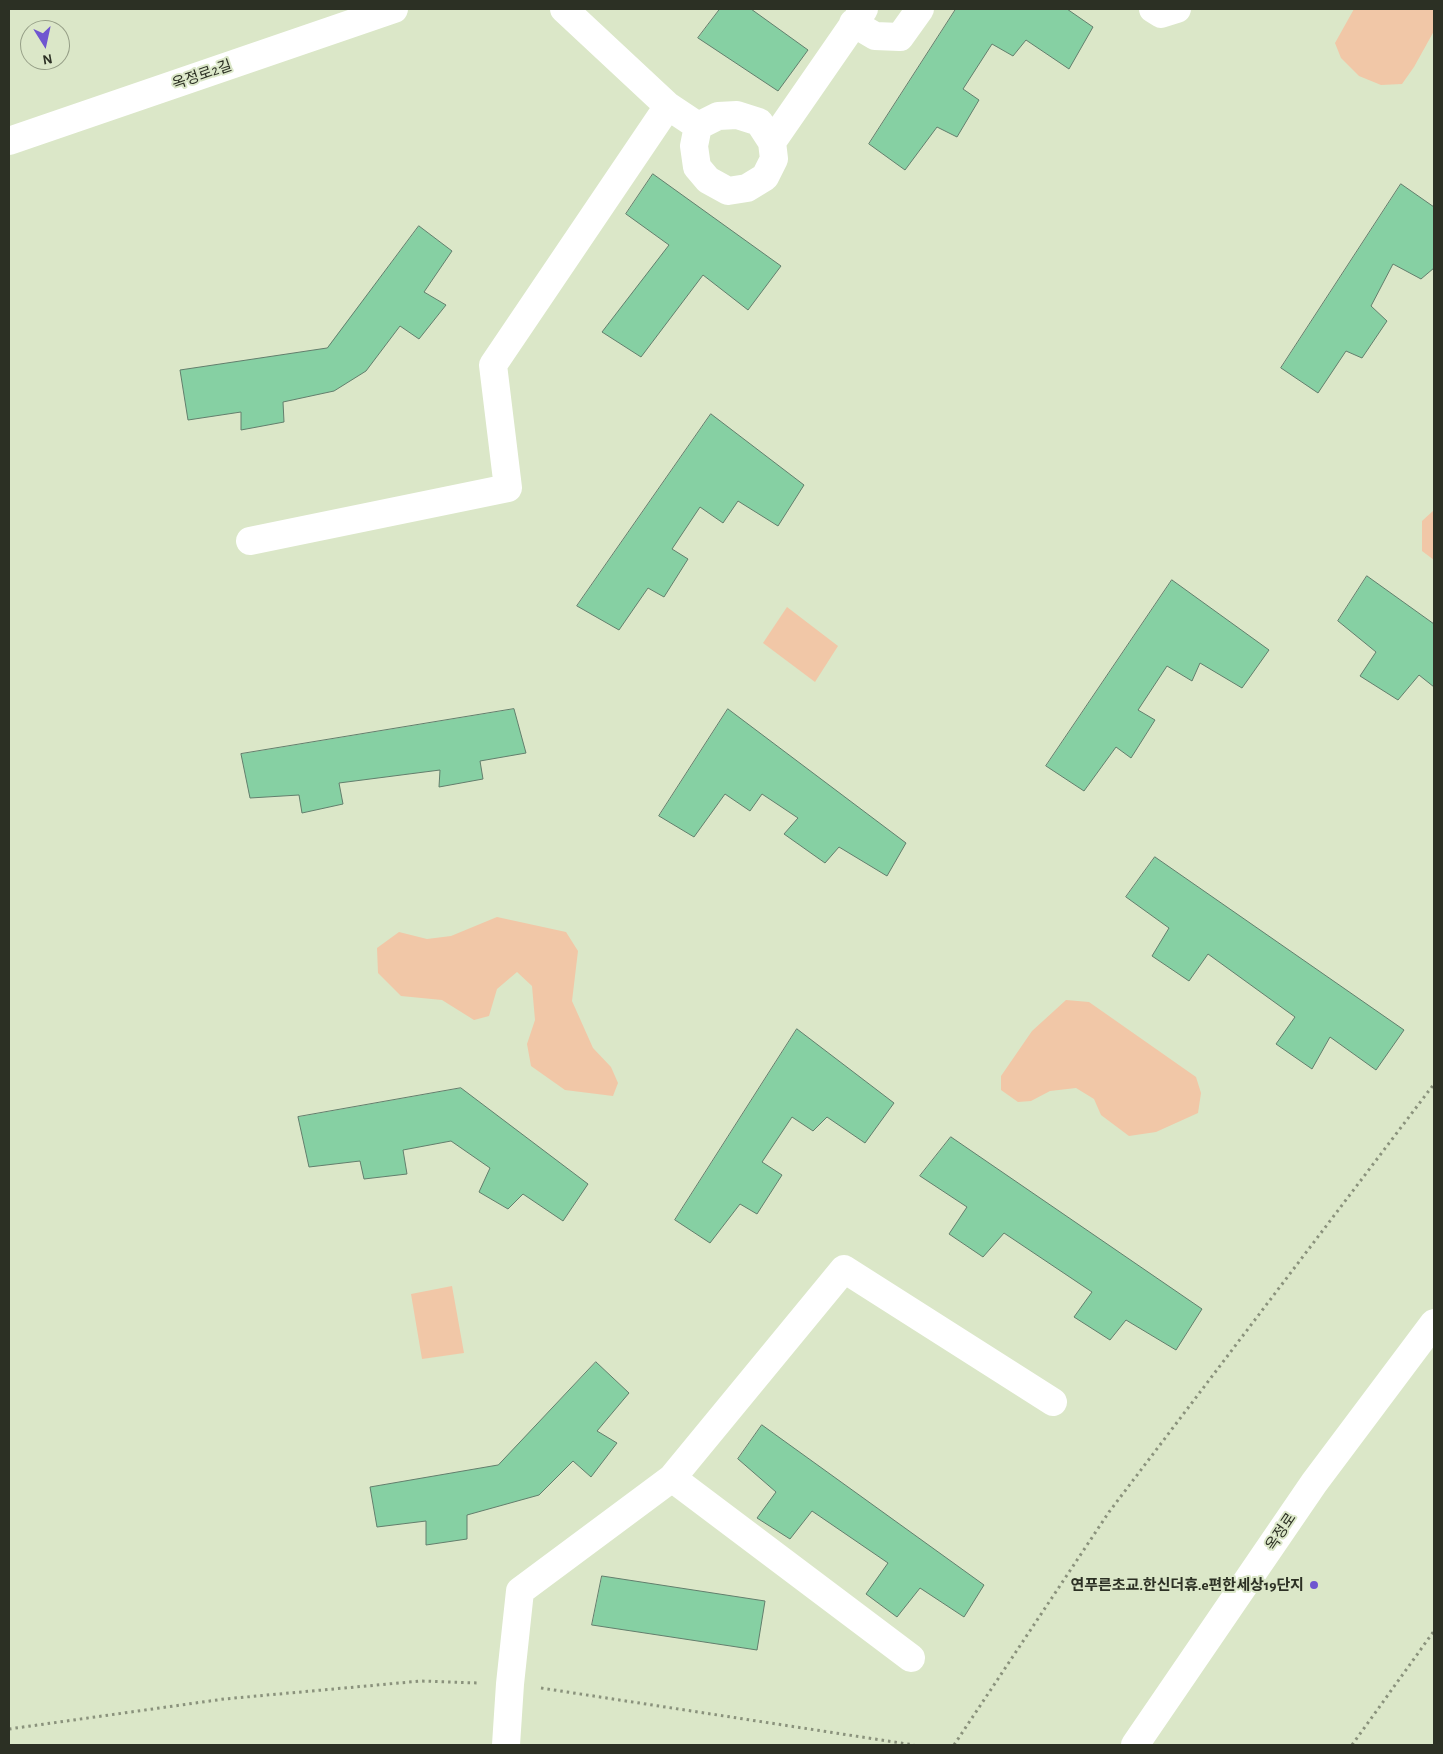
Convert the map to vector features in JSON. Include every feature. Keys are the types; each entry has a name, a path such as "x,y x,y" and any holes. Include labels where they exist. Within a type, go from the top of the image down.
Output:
{"main road":[{"name":"옥정로2길","path":"9,141 394,9"},
{"path":"564,9 668,106 698,126"},
{"path":"772,142 858,16 875,36 900,37 920,9"},
{"path":"1153,9 1161,14 1177,9"},
{"path":"250,541 508,488 494,364 668,106"},
{"path":"737,115 759,122 772,142 774,159 765,177 747,188 728,191 708,180 697,167 694,146 698,126 718,116 737,115"},
{"path":"506,1745 510,1684 520,1591 672,1478 844,1269 1053,1402"},
{"name":"옥정로","path":"1135,1745 1314,1484 1434,1323"},
{"path":"672,1478 911,1658"}],"path":[{"path":"954,1745 1109,1512 1434,1084"},
{"path":"1352,1745 1434,1631"},
{"path":"9,1729 224,1699 411,1682 510,1684 914,1745"}],"shaded area":[{"path":"1354,9 1434,9 1434,31 1402,84 1381,85 1359,76 1341,58 1335,43"},
{"path":"1434,510 1434,560 1422,551 1422,521"},
{"path":"787,607 838,646 815,682 763,643"},
{"path":"497,917 566,932 578,951 572,1001 593,1048 611,1067 618,1083 613,1096 565,1090 531,1066 527,1044 535,1020 532,986 517,972 497,989 489,1016 474,1020 442,1000 401,996 378,973 377,948 399,932 427,939 451,936"},
{"path":"1066,1000 1089,1002 1196,1077 1201,1093 1198,1113 1156,1132 1129,1136 1101,1115 1094,1099 1076,1088 1050,1091 1031,1101 1018,1102 1001,1090 1001,1076 1032,1031"},
{"path":"452,1286 464,1353 422,1359 411,1294"}],"building":[{"path":"720,9 751,9 808,50 778,91 698,38"},
{"path":"956,9 1067,9 1093,27 1069,69 1026,40 1013,56 992,44 963,89 979,100 957,137 937,127 905,170 869,144"},
{"path":"653,174 781,266 748,310 703,275 641,357 602,332 669,245 626,214"},
{"path":"1401,184 1434,207 1434,268 1421,279 1393,264 1371,306 1387,321 1362,358 1346,351 1318,393 1281,368"},
{"path":"419,226 452,251 424,292 446,305 419,339 400,326 366,371 334,391 283,402 284,422 241,430 241,412 188,420 180,370 327,348"},
{"path":"711,414 804,485 778,526 738,501 723,523 700,507 672,549 688,559 664,597 648,588 619,630 577,606"},
{"path":"1367,576 1434,624 1434,687 1419,675 1398,700 1360,676 1376,652 1338,621"},
{"path":"1172,580 1269,650 1242,688 1200,663 1192,681 1167,666 1138,710 1155,720 1131,758 1116,747 1084,791 1046,766"},
{"path":"514,709 526,753 480,761 483,779 439,787 440,770 339,783 343,804 302,813 299,795 250,798 241,754"},
{"path":"728,709 906,843 887,876 839,847 825,863 784,834 798,818 762,794 750,811 725,794 694,837 659,816"},
{"path":"1155,857 1404,1030 1376,1070 1330,1037 1312,1069 1276,1044 1295,1017 1208,954 1189,981 1152,956 1169,928 1126,897"},
{"path":"797,1029 894,1103 865,1143 827,1117 813,1131 792,1117 762,1162 782,1175 757,1214 740,1204 710,1243 675,1220"},
{"path":"461,1088 588,1184 563,1221 523,1194 508,1209 479,1192 490,1168 451,1141 403,1150 407,1174 364,1179 360,1161 309,1167 298,1117"},
{"path":"951,1137 1202,1309 1176,1350 1126,1320 1110,1340 1074,1317 1092,1292 1004,1233 983,1257 949,1234 967,1207 920,1176"},
{"path":"596,1362 629,1393 597,1431 617,1443 591,1477 573,1461 539,1495 467,1515 467,1539 426,1545 426,1521 377,1527 370,1487 498,1465"},
{"path":"762,1425 984,1585 964,1617 920,1588 897,1617 866,1594 888,1563 812,1511 790,1539 757,1518 776,1492 738,1459"},
{"path":"602,1576 765,1601 757,1650 592,1625"}],"place":[{"name":"연푸른초교.한신더휴.e편한세상19단지","path":"1314,1585"}]}
